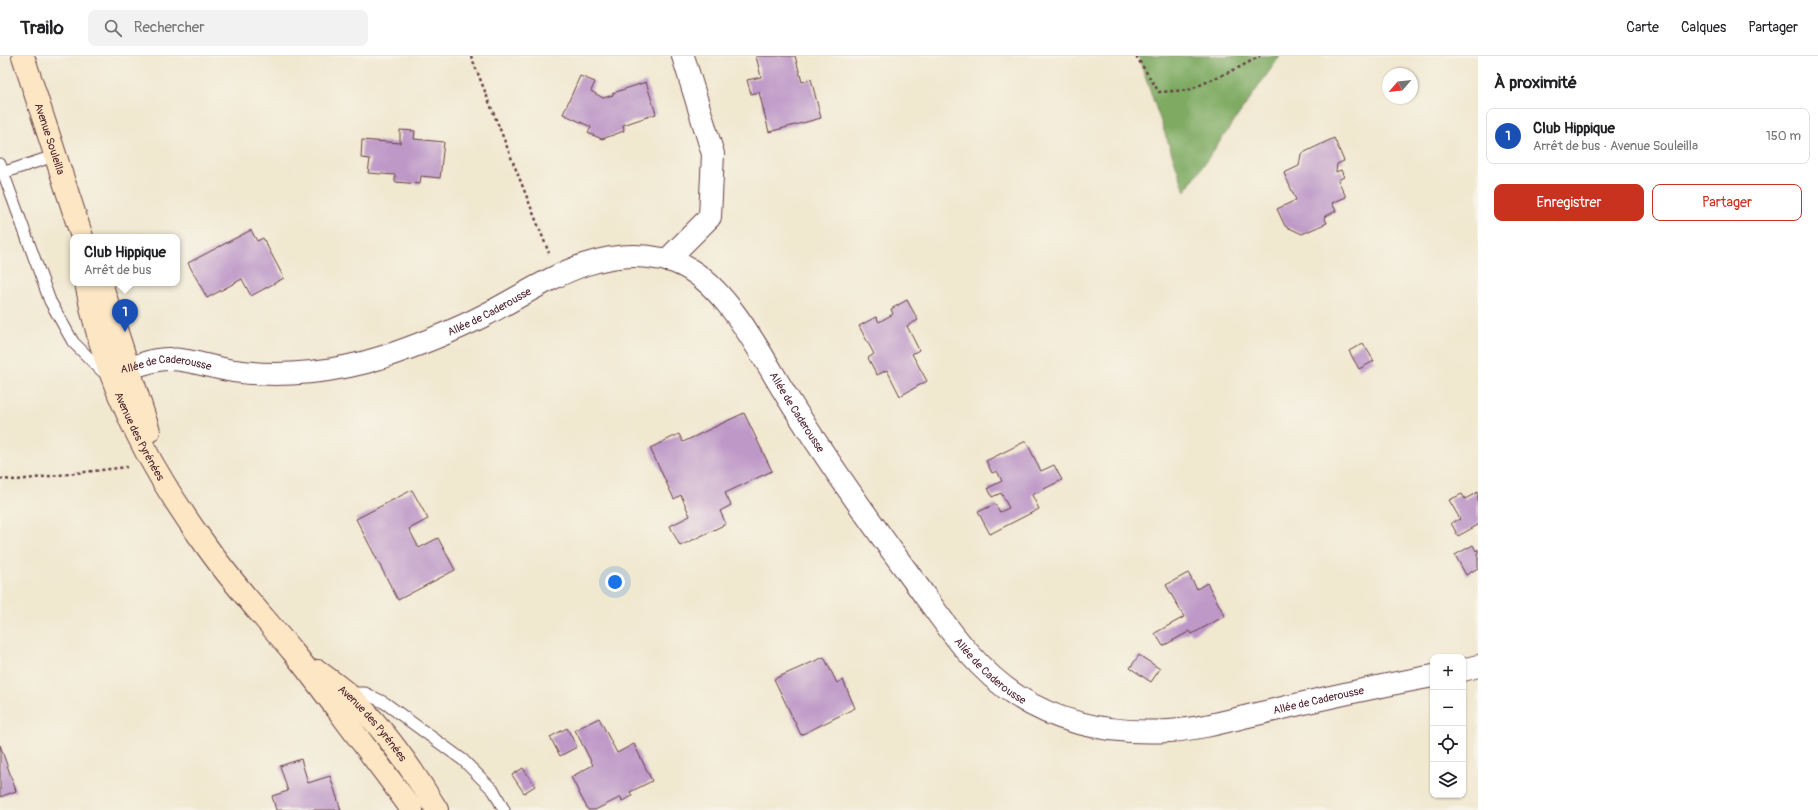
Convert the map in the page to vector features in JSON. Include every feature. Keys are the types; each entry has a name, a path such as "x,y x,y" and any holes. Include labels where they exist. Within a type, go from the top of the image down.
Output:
{"street":[{"name":"Avenue Souleilla","path":"23,56 78,232"},
{"path":"667,260 710,217 713,154 683,56"},
{"name":"Allée de Caderousse","path":"120,369 151,360 168,358 232,371 260,374 298,373 336,368 382,358 484,316 558,274 588,263 619,256 649,256 677,262 701,277 733,310 809,432 876,529 958,640 986,672 1016,695 1049,713 1078,724 1122,731 1170,731 1210,724 1430,677"},
{"path":"87,286 90,302 120,369"},
{"path":"101,286 120,369"},
{"name":"Avenue des Pyrénées","path":"120,369 130,420 149,460 211,553 250,602 293,652 344,703 389,741 423,787 436,810"},
{"name":"Avenue des Pyrénées","path":"120,369 142,411 175,500"},
{"path":"1466,669 1478,666"},
{"name":"Avenue des Pyrénées","path":"344,703 382,768 412,810"}],"lane":[{"path":"54,156 1,169 50,301 73,342 102,371 120,369"},
{"path":"344,703 356,693 365,693 385,703 463,760 494,791 504,810"}],"path":[{"path":"471,56 558,274"},
{"path":"1136,56 1160,92 1189,90 1240,67 1260,56"},
{"path":"0,479 17,480 85,470 136,466 149,460"}],"green space":[{"path":"1138,56 1280,56 1185,191"}],"building":[{"path":"756,56 795,56 802,82 811,79 821,118 769,132 759,92 751,94 747,80 761,77"},
{"path":"580,76 595,82 591,91 603,98 646,82 656,114 623,125 624,131 602,139 588,133 591,127 563,114"},
{"path":"400,130 415,131 414,139 444,142 440,178 421,176 420,184 395,182 395,175 368,173 370,159 361,158 362,140 400,143"},
{"path":"1334,138 1344,161 1337,164 1336,172 1341,170 1344,177 1338,180 1346,197 1332,203 1336,211 1324,217 1327,223 1302,234 1285,226 1277,209 1296,200 1284,173 1299,166 1301,154"},
{"path":"251,230 257,241 263,238 284,278 251,296 242,279 207,298 188,263"},
{"path":"907,300 918,320 907,326 919,350 912,354 927,381 900,396 887,370 877,375 868,358 874,354 859,326 876,317 879,322 893,314 891,309"},
{"path":"1363,343 1374,361 1359,369 1349,351"},
{"path":"744,413 772,471 725,493 731,505 720,511 726,524 680,546 670,526 690,516 681,495 674,499 650,448 679,434 683,442"},
{"path":"1026,441 1041,471 1054,465 1062,480 1032,495 1039,509 990,534 978,512 995,504 1000,512 1009,508 1001,493 992,497 988,488 1002,481 997,471 992,473 986,461"},
{"path":"412,490 428,519 409,529 419,548 438,538 455,570 398,600 356,519"},
{"path":"1478,492 1478,525 1458,536 1451,523 1460,519 1449,500 1462,494 1465,499"},
{"path":"1473,545 1476,551 1478,549 1478,568 1466,575 1455,555"},
{"path":"1188,573 1197,589 1207,583 1225,616 1192,634 1190,631 1163,646 1155,633 1184,617 1166,585"},
{"path":"1139,655 1160,669 1151,682 1130,668"},
{"path":"824,657 837,683 843,680 855,708 801,735 774,679"},
{"path":"599,718 617,753 634,744 652,781 630,792 632,796 622,801 621,797 595,810 588,810 571,777 593,765 575,730"},
{"path":"567,728 577,747 560,756 550,737"},
{"path":"0,745 16,791 0,797"},
{"path":"301,759 308,783 330,776 341,810 276,810 272,796 288,791 280,766"},
{"path":"523,768 535,786 524,793 512,775"}],"place":[{"name":"Club Hippique","path":"125,332"}]}
